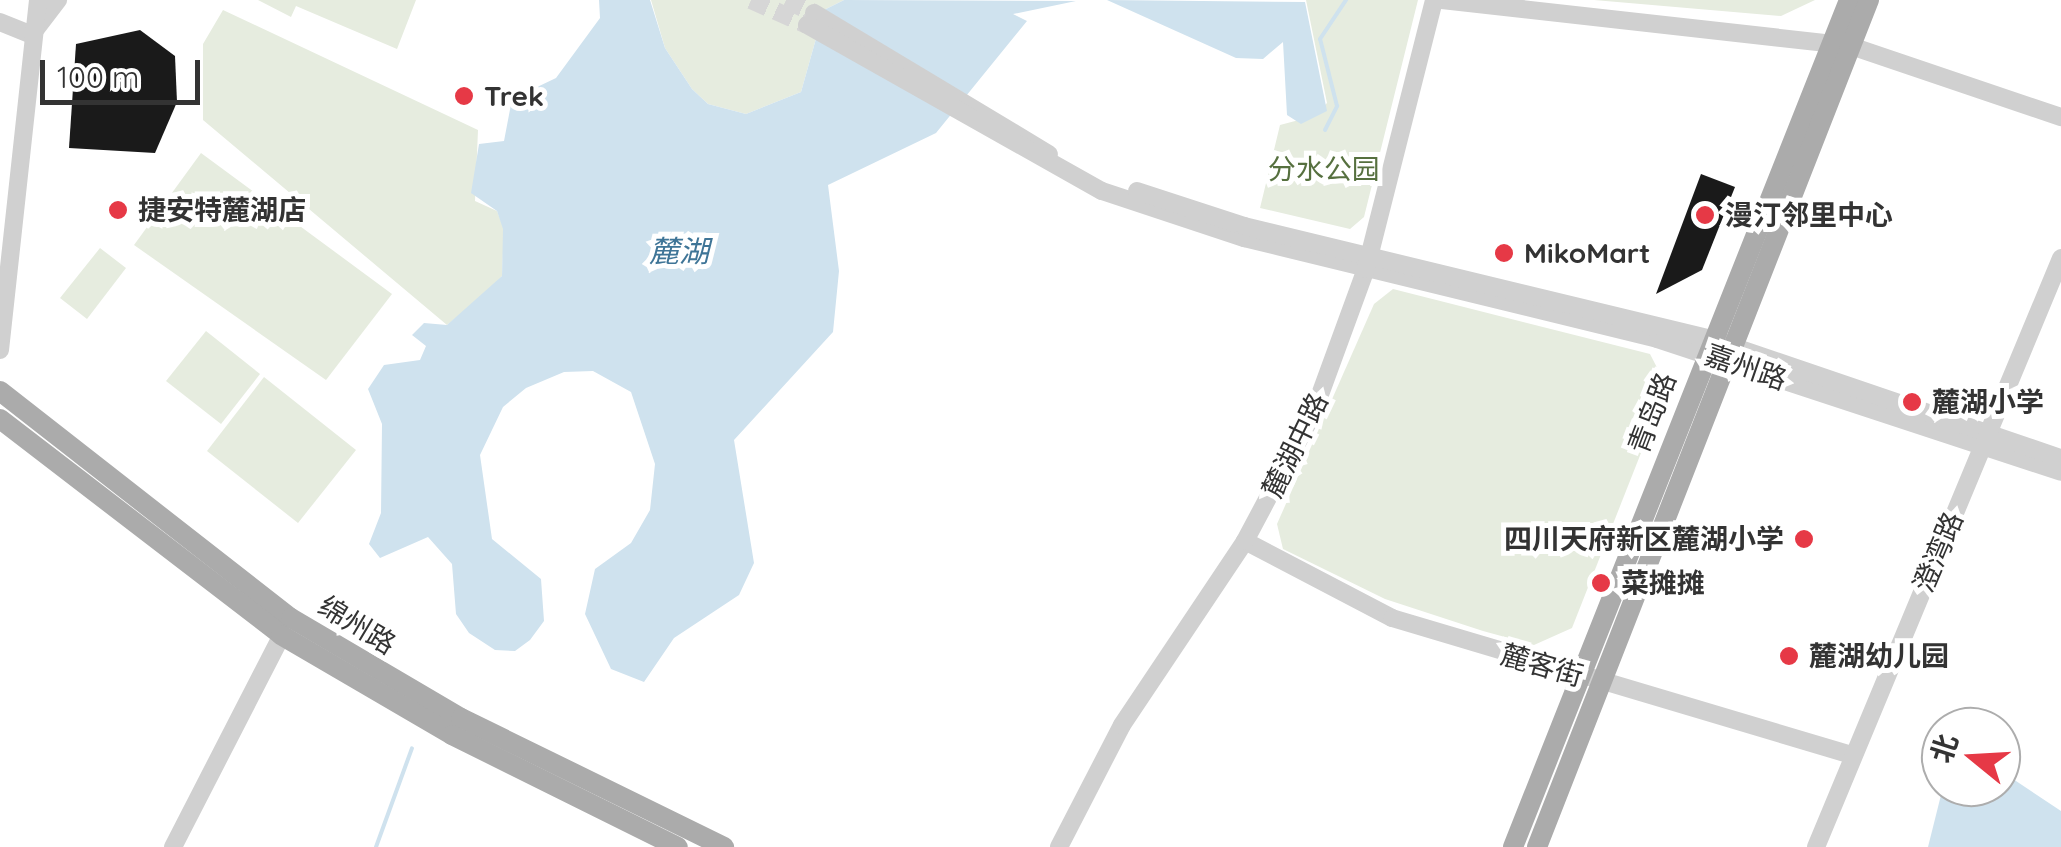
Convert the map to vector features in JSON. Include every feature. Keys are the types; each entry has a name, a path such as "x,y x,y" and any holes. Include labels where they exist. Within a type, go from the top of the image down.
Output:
{"main road":[{"name":"青岛路","path":"1841,44 1848,0"},
{"name":"青岛路","path":"1513,847 1841,44 1869,0"},
{"name":"青岛路","path":"1538,847 1602,683 1718,349"},
{"name":"绵州路","path":"0,390 286,626 460,718 724,847"},
{"name":"绵州路","path":"0,419 286,626 452,735 678,847"}],"street":[{"path":"0,350 38,0"},
{"path":"32,35 58,0"},
{"path":"1438,0 1841,44 2061,117"},
{"name":"麓湖中路","path":"1059,847 1122,724 1245,542 1314,411 1368,262 1438,0"},
{"name":"嘉州路","path":"811,19 994,128 1105,181 1368,262 1718,349 2061,472"},
{"path":"0,22 32,35"},
{"name":"澄湾路","path":"1816,847 2061,258"},
{"name":"嘉州路","path":"1984,442 2061,458"},
{"name":"麓客街","path":"1245,542 1379,613 1852,756"},
{"path":"173,847 286,626"}],"green space":[{"path":"258,0 416,0 397,49 296,6 291,17"},
{"path":"651,0 844,0 824,10 801,92 746,114 708,104 692,89 665,48"},
{"name":"分水公园","path":"1306,0 1418,0 1364,217 1350,229 1260,208 1280,125 1314,116 1327,103"},
{"path":"1594,0 1815,0 1781,16"},
{"path":"223,10 478,130 475,201 497,211 504,229 502,276 488,292 447,325 203,120 203,44"},
{"path":"201,153 392,294 326,380 134,245"},
{"path":"100,248 126,268 87,319 60,298"},
{"path":"1393,289 1650,354 1667,387 1572,628 1534,645 1385,599 1283,549 1277,524 1374,304"},
{"path":"206,331 260,374 221,424 166,381"},
{"path":"264,377 356,450 298,523 207,451"}],"water":[{"name":"麓湖","path":"599,0 650,0 665,48 692,89 708,104 746,114 801,92 824,10 844,0 1076,1 1013,14 1027,21 936,133 828,185 839,271 833,332 734,440 754,563 739,595 674,638 644,682 611,669 585,614 595,569 631,543 650,510 655,464 631,392 593,371 564,372 526,388 503,407 480,455 492,539 541,579 544,621 530,640 515,651 495,650 469,633 456,614 452,564 428,537 380,558 369,544 381,513 382,424 368,389 384,365 420,360 426,346 412,335 424,323 447,325 502,276 503,229 497,211 471,193 479,144 504,141 512,99 556,78 600,18"},
{"path":"1107,0 1305,2 1327,111 1301,124 1287,115 1283,42 1263,59 1236,58"},
{"path":"2021,784 2061,811 2061,847 1928,847 1938,807 2021,807"}],"building":[{"path":"140,30 175,56 177,102 155,153 69,148 76,44"},
{"name":"漫汀邻里中心","path":"1701,174 1735,187 1702,270 1656,294"}],"waterway":[{"path":"1325,130 1337,106 1320,39 1346,0"},
{"path":"376,847 412,748"}],"tunnel":[{"path":"751,0 807,25"},
{"path":"786,0 814,13"}],"place":[{"name":"Trek","path":"464,96"},
{"name":"捷安特麓湖店","path":"118,210"},
{"name":"漫汀邻里中心","path":"1705,215"},
{"name":"MikoMart","path":"1504,253"},
{"name":"麓湖小学","path":"1912,402"},
{"name":"四川天府新区麓湖小学","path":"1804,539"},
{"name":"菜摊摊","path":"1601,583"},
{"name":"麓湖幼儿园","path":"1789,656"}]}
